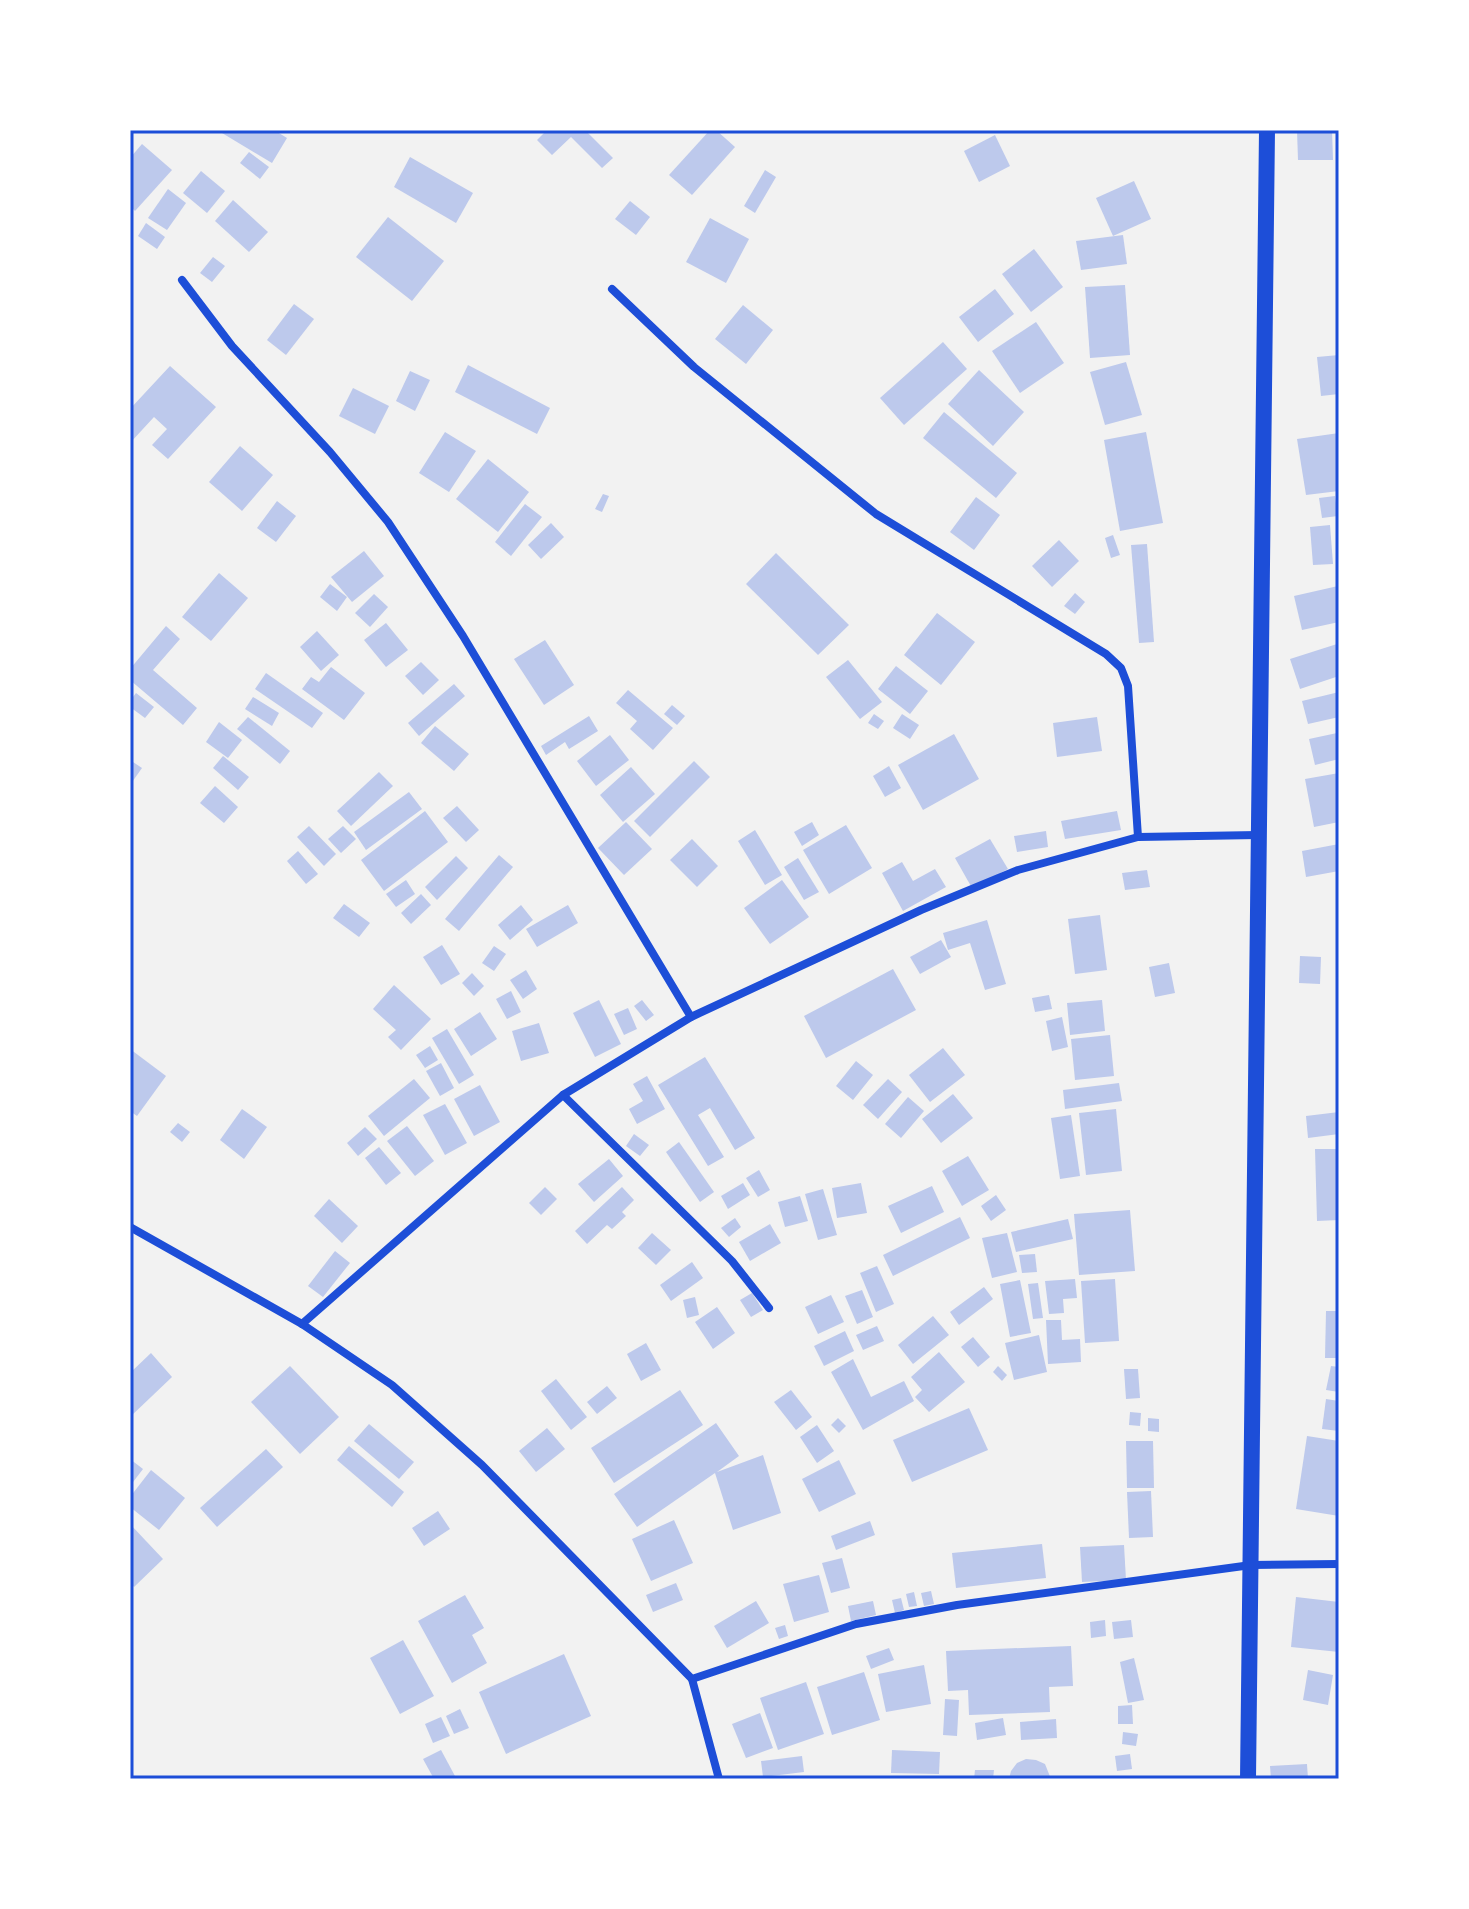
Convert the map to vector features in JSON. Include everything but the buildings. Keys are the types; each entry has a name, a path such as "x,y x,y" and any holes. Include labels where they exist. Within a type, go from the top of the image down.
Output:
{"main road":[{"path":"1248,1779 1267,130"}],"street":[{"path":"182,280 232,346 330,452 388,522 463,636 691,1017"},
{"path":"612,289 694,367 876,514 1106,654 1121,668 1128,686 1138,837"},
{"path":"302,1324 563,1095 691,1017 921,910 1018,870 1138,837 1259,835"},
{"path":"563,1095 732,1261 769,1308"},
{"path":"130,1227 302,1324 392,1385 482,1465 692,1679 719,1779"},
{"path":"692,1679 856,1624 957,1605 1251,1565 1339,1564"}]}
